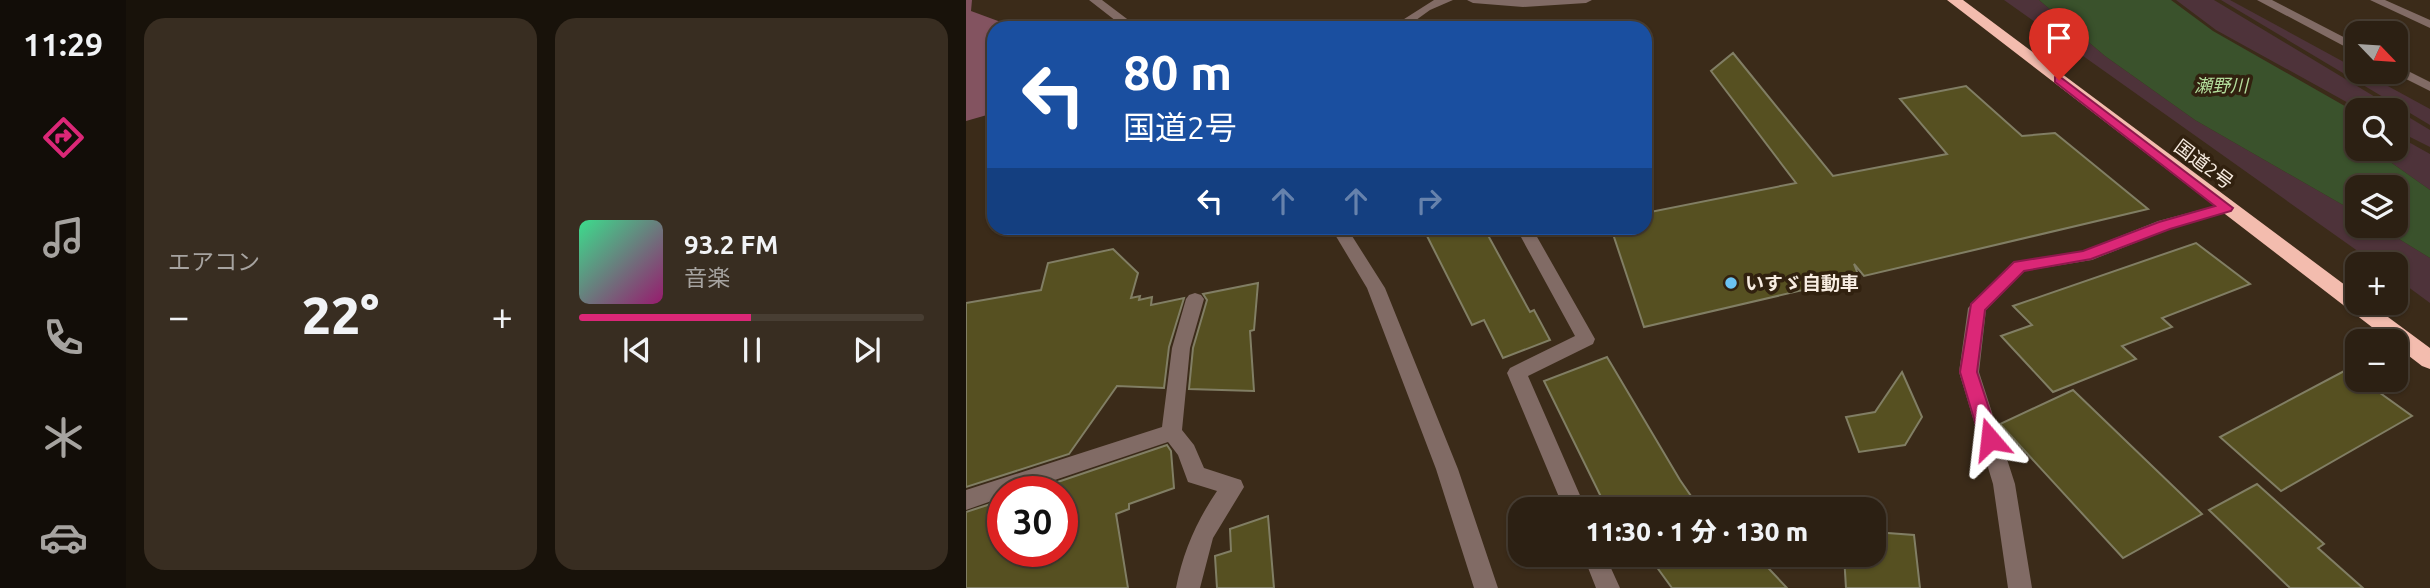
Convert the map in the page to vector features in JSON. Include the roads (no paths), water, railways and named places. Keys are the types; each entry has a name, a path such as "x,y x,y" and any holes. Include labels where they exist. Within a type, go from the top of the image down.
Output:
{"highway":[{"name":"国道2号","path":"1954,0 2430,360"}],"street":[{"path":"1095,0 1124,21"},
{"path":"1409,21 1419,11 1447,0"},
{"path":"1472,0 1523,4 1586,0"},
{"path":"2263,0 2345,43"},
{"path":"2376,0 2430,24"},
{"path":"2408,75 2430,87"},
{"path":"2020,588 2004,484 1969,372 1977,308 2019,266 2086,256 2164,225 2226,208"},
{"path":"1343,235 1376,288 1447,469 1486,588"},
{"path":"1528,235 1586,339 1517,373 1570,497"},
{"path":"1188,588 1194,552 1211,518 1233,487 1196,475 1187,451 1172,432 1181,348 1195,299"},
{"path":"966,500 1172,432"},
{"path":"1599,567 1608,588"}],"water":[{"name":"瀬野川","path":"2039,0 2171,0 2213,31 2345,106 2345,161 2389,161 2430,190 2430,258 2398,238 2408,238 2408,175 2345,175 2345,206 2195,120 2105,56"}],"place":[{"name":"いすゞ自動車","path":"1731,283"}]}
